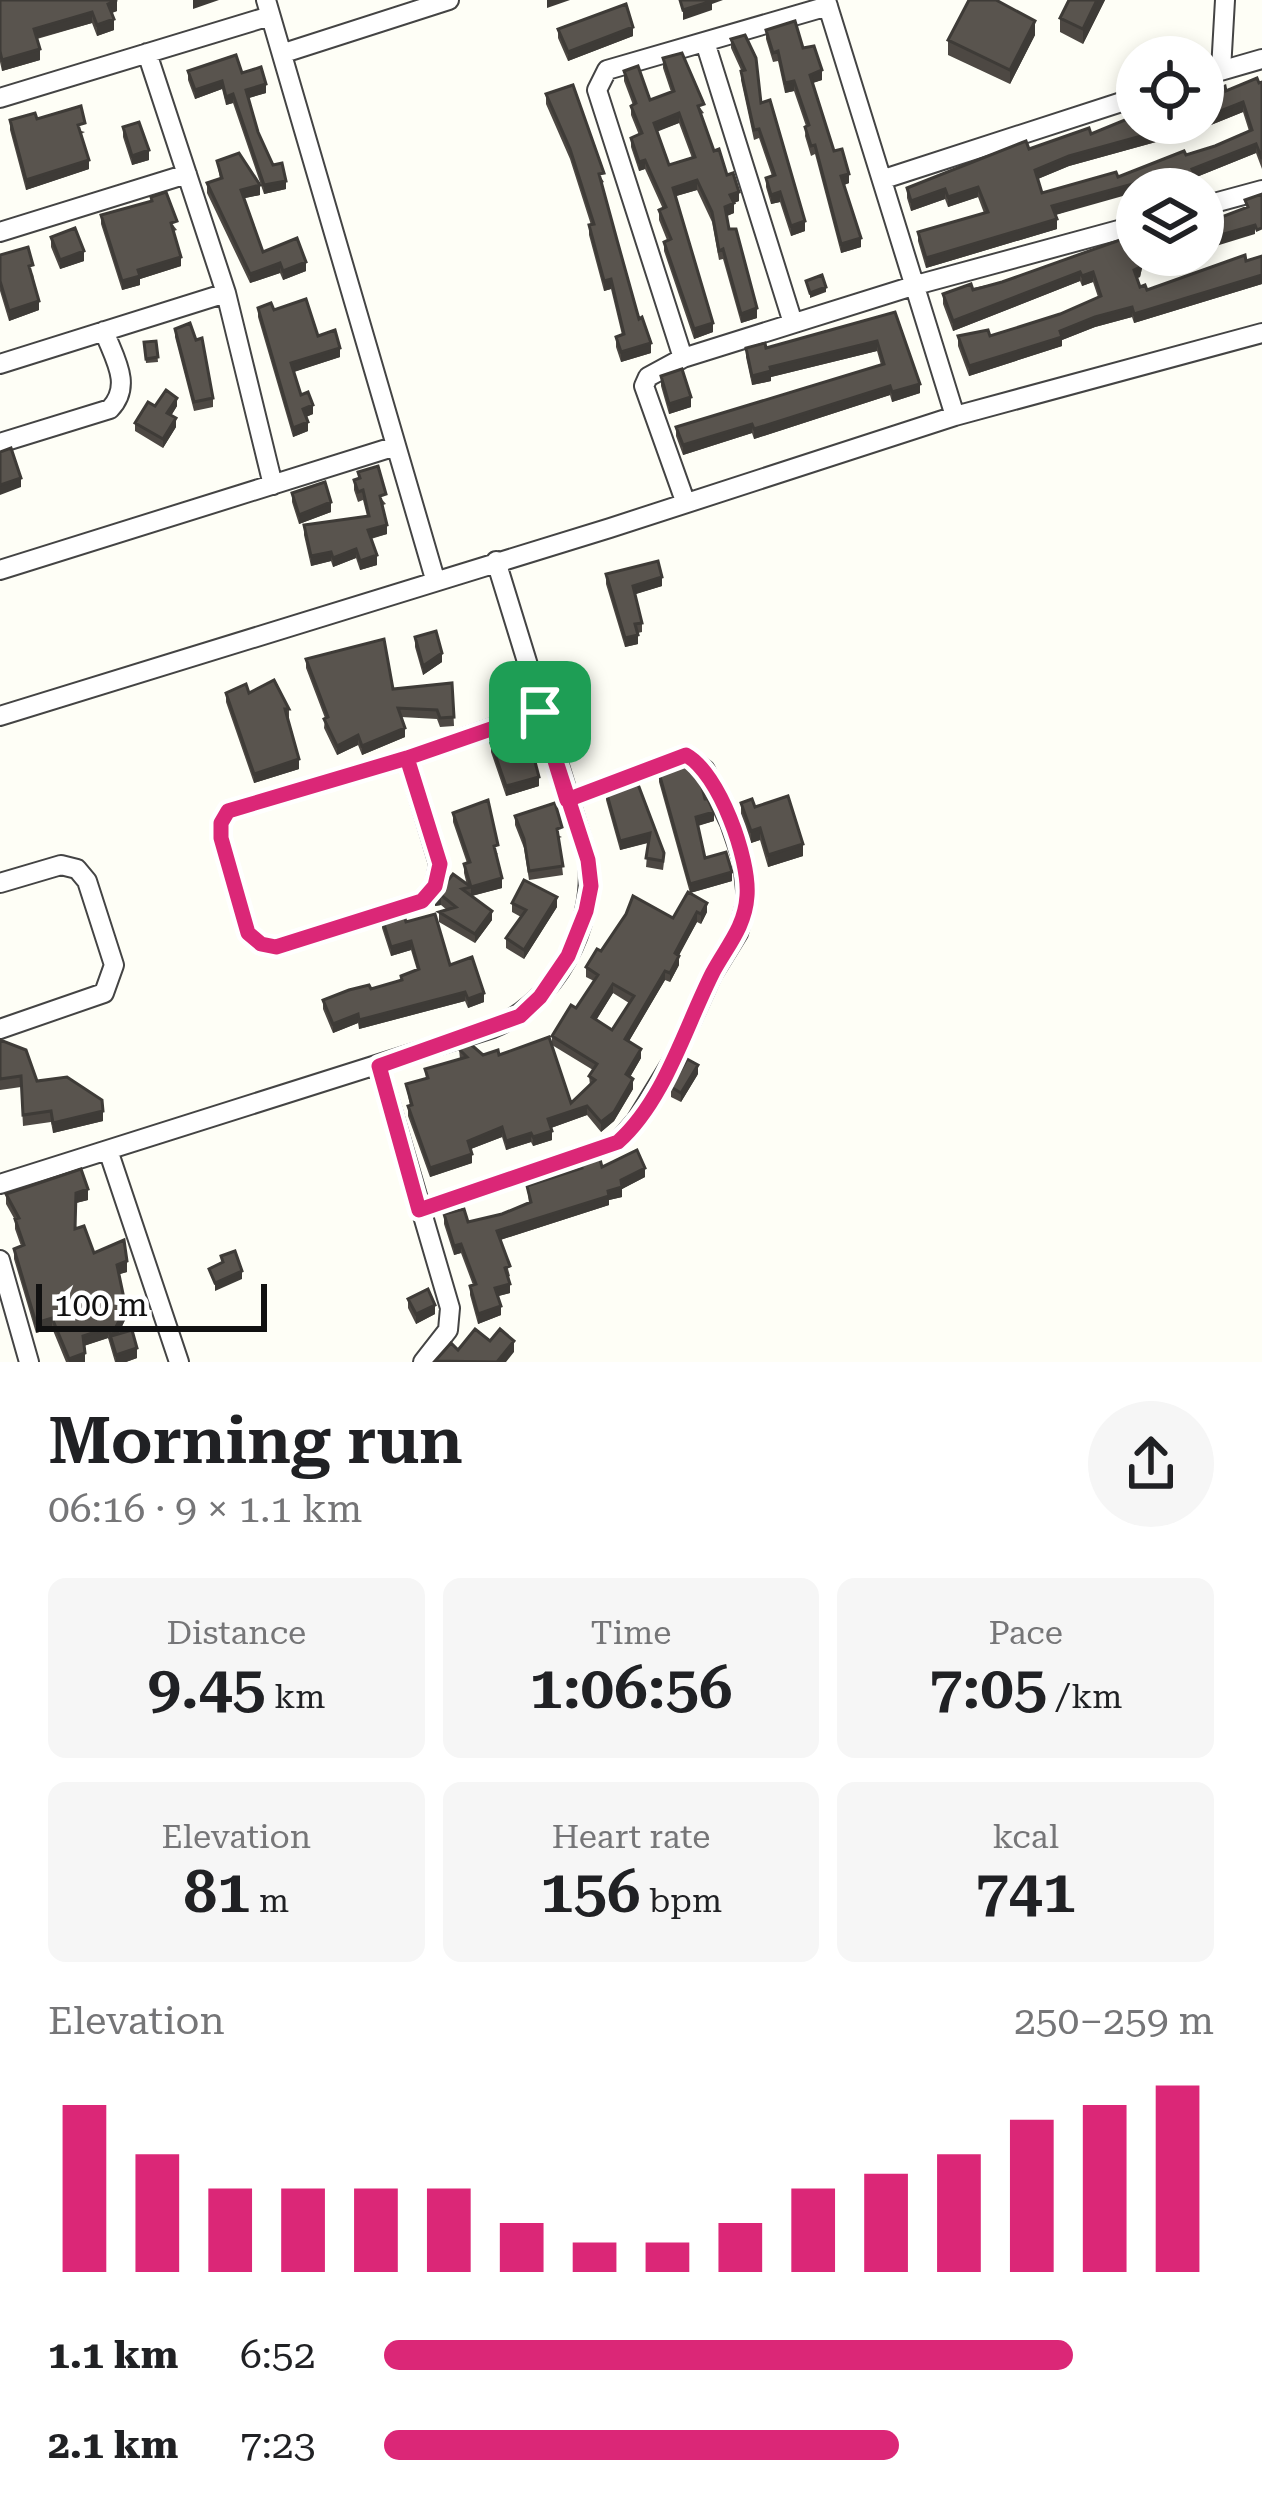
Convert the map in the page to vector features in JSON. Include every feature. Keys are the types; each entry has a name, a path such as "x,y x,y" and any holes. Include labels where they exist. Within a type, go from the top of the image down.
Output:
{"street":[{"path":"284,53 449,0"},
{"path":"1219,36 1226,0"},
{"path":"682,358 597,90 607,70 826,3 955,416"},
{"path":"0,98 147,53 268,8 435,579"},
{"path":"705,42 793,323"},
{"path":"147,53 226,293 273,485"},
{"path":"1224,70 1262,59"},
{"path":"884,179 1116,104"},
{"path":"0,232 187,174"},
{"path":"1224,200 1262,190"},
{"path":"685,501 644,386 648,377 682,358 793,323 1116,231"},
{"path":"0,364 226,293"},
{"path":"0,442 110,409 124,383 104,332"},
{"path":"0,716 955,416 1262,334"},
{"path":"0,570 396,446"},
{"path":"0,1184 379,1066 520,1016 554,977 578,933 591,886 588,860 496,560"},
{"path":"407,758 440,864 435,886 422,901 276,947 261,944 248,933 221,838 221,823 228,811 407,758 540,712"},
{"path":"419,1210 621,1140 676,1057 712,975 738,933 747,900 743,861 716,788 697,761 686,755 567,800"},
{"path":"0,883 61,866 77,869 87,881 114,965 104,994 0,1029"},
{"path":"379,1066 449,1308 448,1330 423,1362"},
{"path":"108,1150 179,1362"},
{"path":"0,1260 29,1362"}],"building":[{"path":"0,0 117,0 108,4 114,19 97,25 92,12 34,29 40,49 2,60"},
{"path":"680,0 712,0 712,1 683,10"},
{"path":"969,0 996,0 1035,21 1010,70 948,40"},
{"path":"1069,0 1097,0 1083,29 1060,18"},
{"path":"626,4 633,27 568,52 558,29"},
{"path":"795,21 803,48 814,46 822,70 810,75 834,151 842,149 849,174 841,176 861,238 841,244 794,81 785,83 778,51 773,53 766,30"},
{"path":"745,35 756,58 761,103 770,100 805,221 791,226 780,192 771,195 766,178 775,175 759,129 754,130 741,71 745,70 731,39"},
{"path":"682,53 704,104 698,106 714,151 719,149 727,175 733,173 739,192 730,195 734,203 725,207 729,229 736,229 757,308 741,314 723,249 719,251 712,212 697,180 673,188 713,323 694,329 664,242 671,239 659,210 666,207 645,160 639,162 631,138 642,133 624,71 638,66 650,100 674,91 663,58","holes":["679,113 695,157 669,165 654,123"]},
{"path":"236,55 242,73 261,67 266,84 246,90 258,132 273,165 282,163 286,181 264,185 233,94 226,97 222,81 195,90 188,71"},
{"path":"1257,78 1262,82 1262,159 1256,144 1195,168 1141,168 1184,151 1186,155 1224,144 1252,130 1243,102 1224,110 1225,86 1226,91"},
{"path":"573,85 604,173 599,174 639,319 642,317 651,343 621,352 616,337 624,334 611,279 604,281 589,225 594,224 546,94"},
{"path":"81,106 85,123 78,125 89,160 26,180 10,120 35,113 37,119"},
{"path":"139,122 149,150 132,156 123,127"},
{"path":"1116,124 1116,143 1035,170 1042,193 1116,172 1116,189 1052,206 1057,219 926,258 918,232 988,212 978,187 948,197 945,189 911,201 907,188 1026,141 1029,149"},
{"path":"239,153 260,185 241,190 263,252 297,238 306,262 283,271 280,263 250,274 207,183 222,178 217,161"},
{"path":"166,192 177,221 171,223 181,257 138,270 140,276 122,281 101,215 152,201 151,197"},
{"path":"1262,194 1262,228 1257,230 1255,225 1224,234 1224,216 1248,207 1245,200"},
{"path":"75,228 84,251 60,260 51,237"},
{"path":"1116,241 1116,276 1136,276 1140,287 1145,285 1147,290 1186,276 1224,276 1224,262 1245,255 1246,261 1262,256 1262,275 1134,314 1132,307 1095,317 1060,331 1062,337 969,366 958,336 988,330 990,336 1101,296 1093,272 1082,276 1080,272 953,321 943,294 971,284 973,290"},
{"path":"28,247 39,301 9,311 0,281 0,255"},
{"path":"822,275 826,287 810,293 806,281"},
{"path":"306,299 318,336 335,330 340,348 291,363 301,395 308,392 313,405 303,409 308,422 293,428 258,308 271,303 274,310"},
{"path":"895,312 920,384 892,392 890,386 754,429 752,424 683,445 676,427 884,364 877,341 770,367 771,371 752,376 746,348 765,343 766,348"},
{"path":"190,323 196,340 202,338 213,398 194,402 175,329"},
{"path":"156,341 158,357 146,359 144,342"},
{"path":"682,369 691,397 669,404 661,376"},
{"path":"166,390 177,398 167,413 176,418 163,439 135,423 148,402 155,406"},
{"path":"11,448 21,478 0,485 0,452"},
{"path":"378,466 386,494 380,496 387,525 368,530 377,555 360,561 356,549 333,558 331,552 311,556 304,525 369,516 363,490 358,492 354,480 360,478 358,472"},
{"path":"325,482 331,502 299,515 292,493"},
{"path":"658,561 662,577 633,586 642,623 635,624 638,635 625,638 606,574"},
{"path":"436,631 442,653 423,666 415,637"},
{"path":"384,639 393,689 452,683 454,717 440,718 437,710 398,708 405,728 362,746 358,735 337,746 306,659"},
{"path":"274,680 289,709 285,709 299,759 254,774 226,693 246,684 249,693"},
{"path":"520,736 525,757 533,754 539,777 506,786 491,743"},
{"path":"689,765 714,812 696,817 705,858 726,852 732,872 690,884 659,773"},
{"path":"636,779 663,861 646,858 650,833 620,841 606,791"},
{"path":"788,796 803,844 768,855 760,828 751,831 741,803 752,799 755,807"},
{"path":"488,800 502,878 471,887 464,864 470,862 453,813"},
{"path":"555,803 562,827 557,829 563,866 529,871 515,816"},
{"path":"453,874 471,887 462,889 492,911 475,934 439,912 456,907 441,895 435,897"},
{"path":"524,880 557,897 524,950 506,938 526,910 512,903"},
{"path":"688,892 707,903 675,953 679,956 670,973 665,971 625,1039 641,1049 626,1074 633,1079 614,1112 601,1122 587,1106 548,1119 552,1131 506,1141 502,1127 468,1141 472,1154 430,1168 408,1106 412,1105 406,1084 428,1078 425,1069 467,1057 459,1049 467,1041 483,1055 498,1050 499,1055 549,1037 571,1103 595,1080 589,1076 597,1064 552,1036 598,975 586,967 626,914 633,896 673,918","holes":["613,984 634,996 612,1030 592,1017"]},
{"path":"403,912 406,922 435,914 450,965 472,957 484,993 468,999 465,992 359,1020 358,1014 333,1024 323,1000 402,980 401,976 419,969 411,941 391,947 382,918"},
{"path":"0,1040 26,1050 37,1081 67,1077 102,1100 103,1111 53,1123 51,1111 23,1115 21,1076 0,1079"},
{"path":"687,1059 698,1065 681,1093 671,1087"},
{"path":"637,1150 645,1168 621,1180 622,1187 608,1191 609,1196 497,1231 510,1266 505,1268 510,1284 495,1288 501,1306 478,1314 470,1286 476,1284 461,1244 454,1246 444,1214 464,1209 468,1222 502,1214 531,1202 527,1186 582,1168 581,1163 600,1159 602,1167"},
{"path":"81,1169 88,1189 76,1193 75,1229 84,1226 94,1253 124,1240 127,1261 117,1265 126,1308 111,1336 132,1330 137,1348 116,1355 108,1328 83,1336 85,1353 69,1359 52,1318 36,1323 14,1249 24,1245 15,1219 19,1218 6,1194"},
{"path":"235,1251 242,1271 215,1283 209,1269 223,1262 221,1256"},
{"path":"428,1289 435,1305 416,1314 408,1299"},
{"path":"475,1329 490,1341 500,1329 514,1341 497,1362 435,1361 451,1343 458,1350"}],"route":[{"path":"540,712 407,758 440,864 435,886 422,901 276,947 261,944 248,933 221,823 228,811 407,758 540,712 567,800 686,755 697,761 716,788 743,861 747,900 735,941 712,975 676,1057 636,1121 618,1142 419,1210 379,1066 520,1016 540,997 568,956 586,911 591,886 588,860 567,800 540,712"}]}
